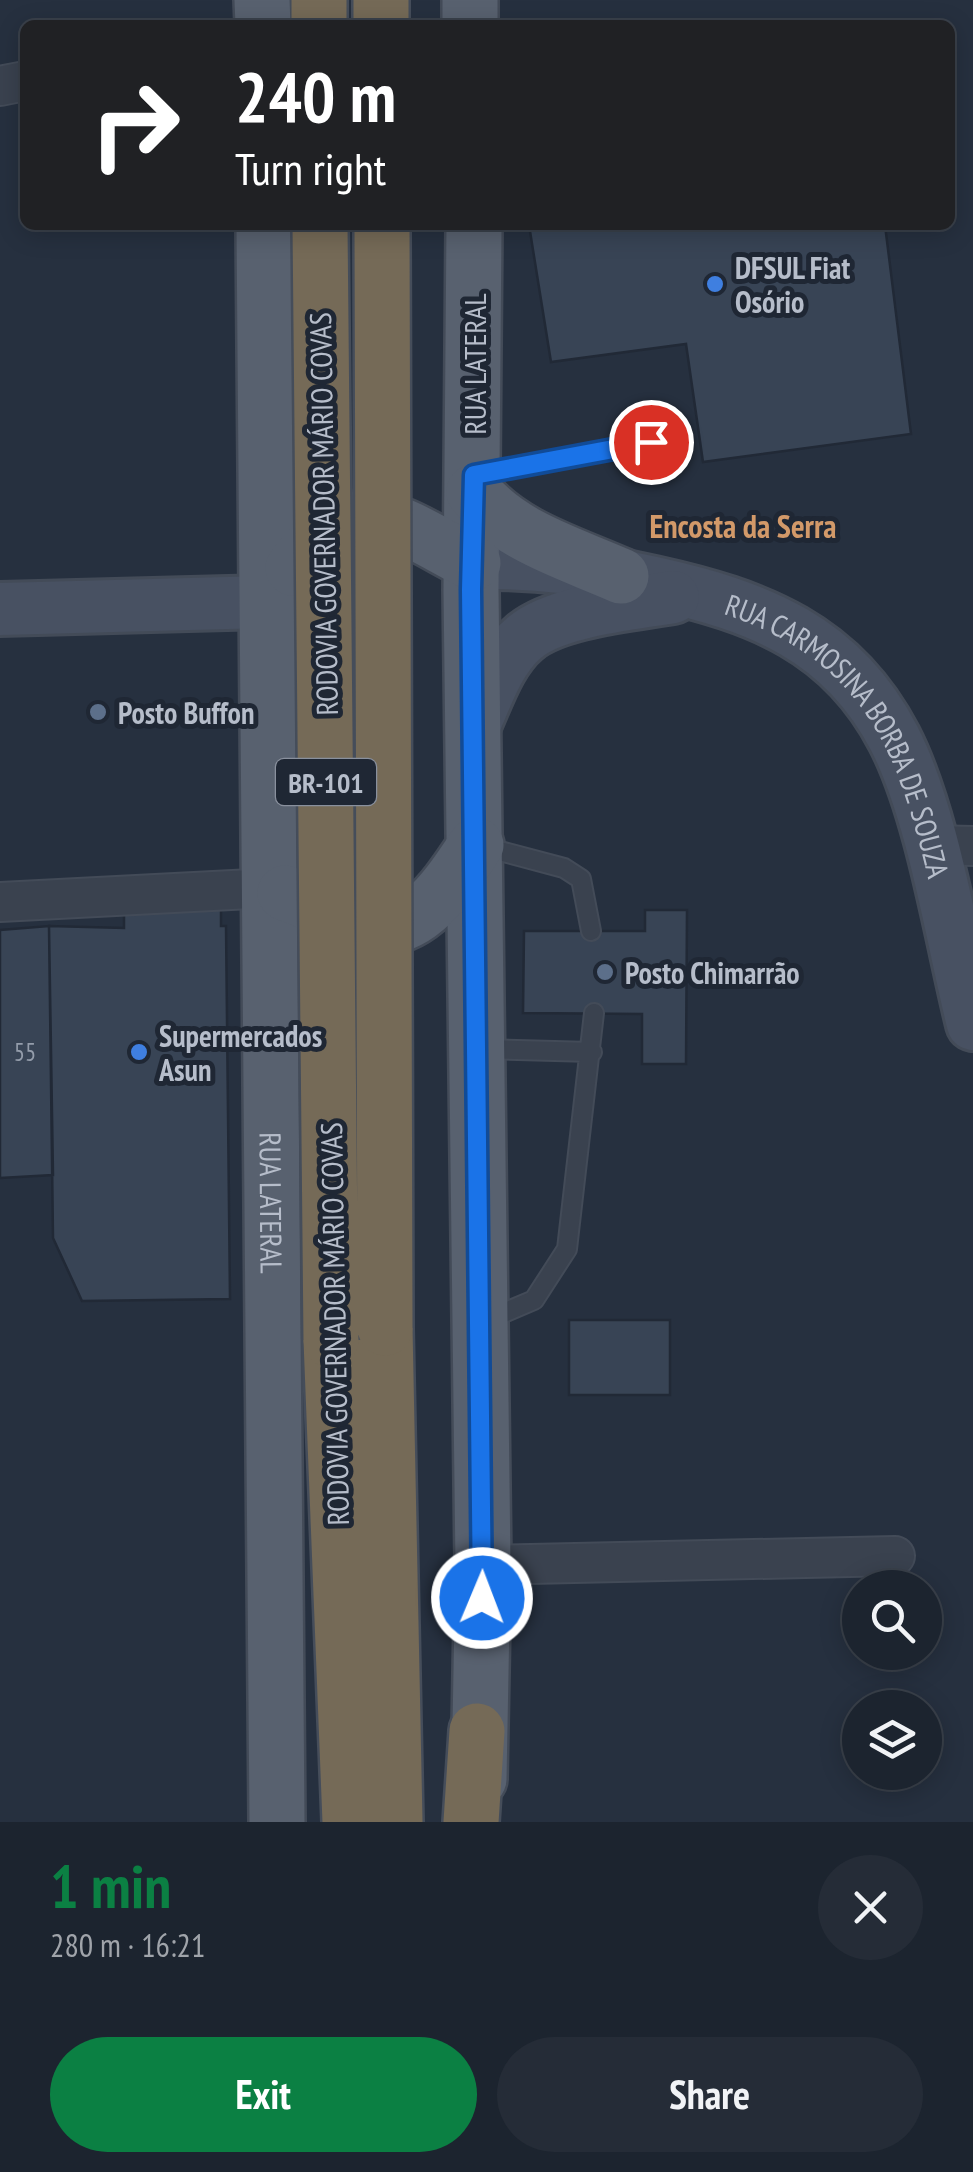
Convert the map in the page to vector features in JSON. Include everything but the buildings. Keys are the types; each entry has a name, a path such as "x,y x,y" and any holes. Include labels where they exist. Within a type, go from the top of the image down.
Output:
{"highway":[{"name":"RODOVIA GOVERNADOR MÁRIO COVAS","path":"320,230 331,1340 350,1822"},
{"name":"RODOVIA GOVERNADOR MÁRIO COVAS","path":"382,230 384,1328 394,1822"},
{"path":"471,1822 477,1731"}],"main road":[{"name":"RUA LATERAL","path":"264,230 277,1822"},
{"name":"RUA LATERAL","path":"474,230 474,725 484,1565 477,1731 480,1822"},
{"path":"474,484 492,513 515,530 621,576"},
{"path":"267,602 325,531 357,516 386,518 416,529 473,563"},
{"path":"272,888 367,926 384,926 419,916 436,902 476,845"}],"street":[{"name":"RUA CARMOSINA BORBA DE SOUZA","path":"473,563 583,566 699,593 763,614 841,665 869,697 895,740 914,788 951,846 973,1024"},
{"path":"474,725 497,672 524,637 553,623 604,610 699,593"},
{"path":"0,609 267,602"},
{"path":"0,902 272,888"},
{"path":"484,1565 895,1556"}],"lane":[{"path":"474,484 651,442"},
{"path":"476,845 564,868 581,879 590,931"},
{"path":"482,1322 534,1300 567,1249 594,1014"},
{"path":"477,1049 592,1052"}],"place":[{"name":"DFSUL Fiat Osório","path":"715,284"},
{"name":"Posto Buffon","path":"98,712"},
{"name":"Posto Chimarrão","path":"605,972"},
{"name":"Supermercados Asun","path":"139,1052"}],"district":[{"name":"Encosta da Serra","path":"743,526"}],"route":[{"path":"482,1598 478,948 471,590 474,475 651,442"}]}
